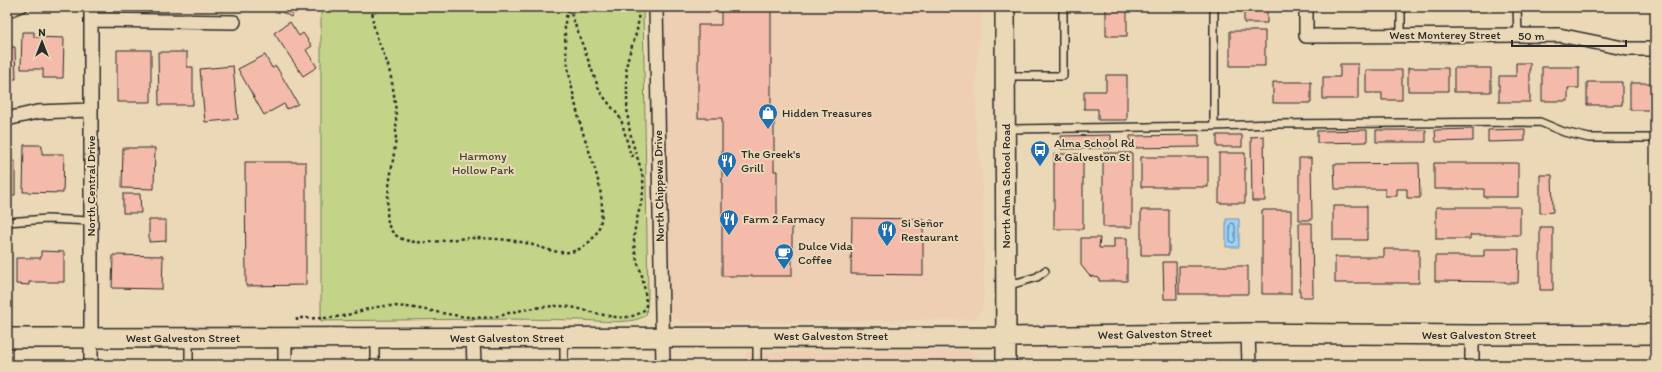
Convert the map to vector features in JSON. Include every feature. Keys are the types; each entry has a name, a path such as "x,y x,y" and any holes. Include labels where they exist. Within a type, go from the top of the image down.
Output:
{"street":[{"name":"North Chippewa Drive","path":"656,7 663,365"},
{"name":"North Alma School Road","path":"1005,7 1006,365"},
{"name":"West Monterey Street","path":"1306,7 1306,36 1559,35 1628,49 1655,49"},
{"path":"91,14 234,22"},
{"name":"North Central Drive","path":"91,14 92,365"},
{"path":"7,119 37,112 91,110"},
{"name":"West Galveston Street","path":"7,338 564,338 757,336 1006,337 1248,333 1472,335 1655,334"},
{"path":"1248,333 1249,365"},
{"path":"1472,335 1472,365"},
{"path":"285,365 291,337"},
{"path":"473,338 474,365"}],"lane":[{"path":"7,14 24,7"},
{"path":"1005,76 1063,76 1063,7"},
{"path":"1214,7 1214,126"},
{"path":"1401,7 1401,36"},
{"path":"1518,7 1518,35"},
{"path":"1005,129 1274,124 1540,122 1564,132 1589,138 1655,138"},
{"path":"7,222 47,219 91,221"},
{"path":"1006,286 1037,277 1045,270"},
{"path":"757,336 757,365"},
{"path":"189,338 189,365"},
{"path":"375,338 375,365"},
{"path":"564,338 564,365"}],"path":[{"path":"373,7 375,31 389,69 396,112 394,156 386,206 387,222 390,230 395,236 404,241 416,243 468,238 500,239 570,252 581,248 591,240 598,230 601,216 601,203 599,186 578,114 572,87 565,22 569,7"},
{"path":"569,7 600,92 621,119 631,156 636,155"},
{"path":"291,337 297,318 337,317 371,307 386,306 422,309 459,317 494,317 537,307 560,306 583,309 608,316 636,317 646,308 644,287 634,240 634,225 643,188 628,114 627,88 627,63 638,30 639,18 637,7"}],"shaded area":[{"path":"663,7 983,7 976,70 976,134 982,172 984,294 982,310 975,319 685,323 674,318 668,311"},
{"path":"963,350 976,353 982,359 983,365 746,365 746,352"}],"green space":[{"name":"Harmony Hollow Park","path":"321,7 643,7 648,297 646,315 633,320 615,322 516,319 321,321"}],"water":[{"path":"1226,219 1239,219 1239,247 1226,247"}],"building":[{"path":"278,7 296,7 291,17 277,9"},
{"path":"721,7 771,7 771,115 774,115 774,171 777,171 777,223 792,223 792,276 722,276 722,118 698,118 698,25 721,25"},
{"path":"1106,7 1127,7 1127,36 1106,36"},
{"path":"1244,7 1267,7 1267,23 1244,23"},
{"path":"1377,7 1377,8 1337,8"},
{"path":"290,22 299,36 303,33 312,46 306,50 317,67 303,76 274,33"},
{"path":"1230,31 1265,31 1265,66 1230,66"},
{"path":"22,32 34,32 34,37 64,38 63,78 43,78 43,69 21,69"},
{"path":"7,47 15,47 16,79 7,79"},
{"path":"117,50 151,50 151,102 117,102"},
{"path":"158,52 187,52 187,67 193,67 193,105 159,105"},
{"path":"265,55 272,68 276,66 298,104 287,109 284,104 264,115 238,69"},
{"path":"1516,63 1530,63 1530,102 1499,102 1499,76 1516,76"},
{"path":"1340,64 1358,64 1358,99 1323,99 1323,77 1340,77"},
{"path":"233,66 238,119 205,122 200,69"},
{"path":"1542,67 1579,67 1579,88 1568,88 1568,101 1542,101"},
{"path":"1408,68 1448,68 1448,91 1408,91"},
{"path":"1454,68 1491,68 1491,92 1454,92"},
{"path":"1366,70 1402,70 1402,100 1382,100 1382,93 1366,93"},
{"path":"1106,75 1127,75 1127,120 1098,120 1098,109 1084,109 1084,91 1106,91"},
{"path":"1273,82 1311,82 1311,103 1273,103"},
{"path":"1587,82 1622,82 1622,105 1587,105"},
{"path":"1630,83 1655,83 1655,110 1630,110"},
{"path":"1473,129 1473,141 1436,142 1435,130"},
{"path":"1525,129 1525,141 1488,142 1488,130"},
{"path":"1367,130 1367,142 1317,143 1317,131"},
{"path":"1376,130 1426,130 1426,142 1376,142"},
{"path":"1111,135 1111,148 1061,149 1061,136"},
{"path":"1199,135 1199,147 1130,148 1130,136"},
{"path":"1217,135 1242,135 1242,147 1217,147"},
{"path":"1264,136 1265,201 1252,201 1251,137"},
{"path":"24,145 42,145 42,154 64,154 63,193 23,192"},
{"path":"123,148 155,148 154,189 122,188"},
{"path":"1103,153 1132,153 1132,227 1103,227"},
{"path":"1219,153 1245,153 1245,203 1219,203"},
{"path":"1054,154 1083,154 1083,229 1054,229"},
{"path":"1141,157 1208,157 1208,187 1141,187"},
{"path":"1299,158 1311,158 1312,220 1299,220"},
{"path":"7,161 15,161 15,195 7,195"},
{"path":"245,162 306,162 306,285 246,286"},
{"path":"1419,163 1420,198 1407,198 1407,189 1397,189 1397,196 1385,196 1385,189 1335,189 1334,164"},
{"path":"1434,163 1518,163 1518,197 1484,197 1484,189 1434,189"},
{"path":"1540,175 1552,175 1553,212 1540,213"},
{"path":"123,194 140,194 141,213 123,213"},
{"path":"1333,206 1367,206 1367,240 1333,240"},
{"path":"1436,207 1520,207 1520,235 1470,235 1470,239 1436,239"},
{"path":"1141,210 1169,210 1169,255 1141,255"},
{"path":"1262,210 1291,210 1291,294 1262,294"},
{"name":"Si Señor Restaurant","path":"852,218 923,219 923,275 851,274"},
{"path":"149,220 166,220 166,241 149,242"},
{"path":"1299,223 1312,223 1313,297 1300,297"},
{"path":"1540,227 1553,227 1553,290 1540,290"},
{"path":"1081,238 1100,238 1099,248 1114,248 1114,238 1127,238 1127,281 1099,281 1099,278 1090,276 1081,265"},
{"path":"1384,249 1419,249 1419,283 1335,283 1335,257 1384,257"},
{"path":"1484,249 1519,249 1518,283 1435,281 1435,256 1484,256"},
{"path":"41,251 64,252 64,282 29,282 29,285 16,284 16,258 41,258"},
{"path":"113,255 163,256 162,289 112,288"},
{"path":"1163,262 1176,262 1177,299 1164,299"},
{"path":"1179,266 1248,266 1248,294 1179,294"}],"place":[{"name":"Hidden Treasures","path":"768,130"},
{"name":"Alma School Rd & Galveston St","path":"1040,167"},
{"name":"The Greek's Grill","path":"727,178"},
{"name":"Farm 2 Farmacy","path":"729,236"},
{"name":"Si Señor Restaurant","path":"887,247"},
{"name":"Dulce Vida Coffee","path":"784,270"}]}
